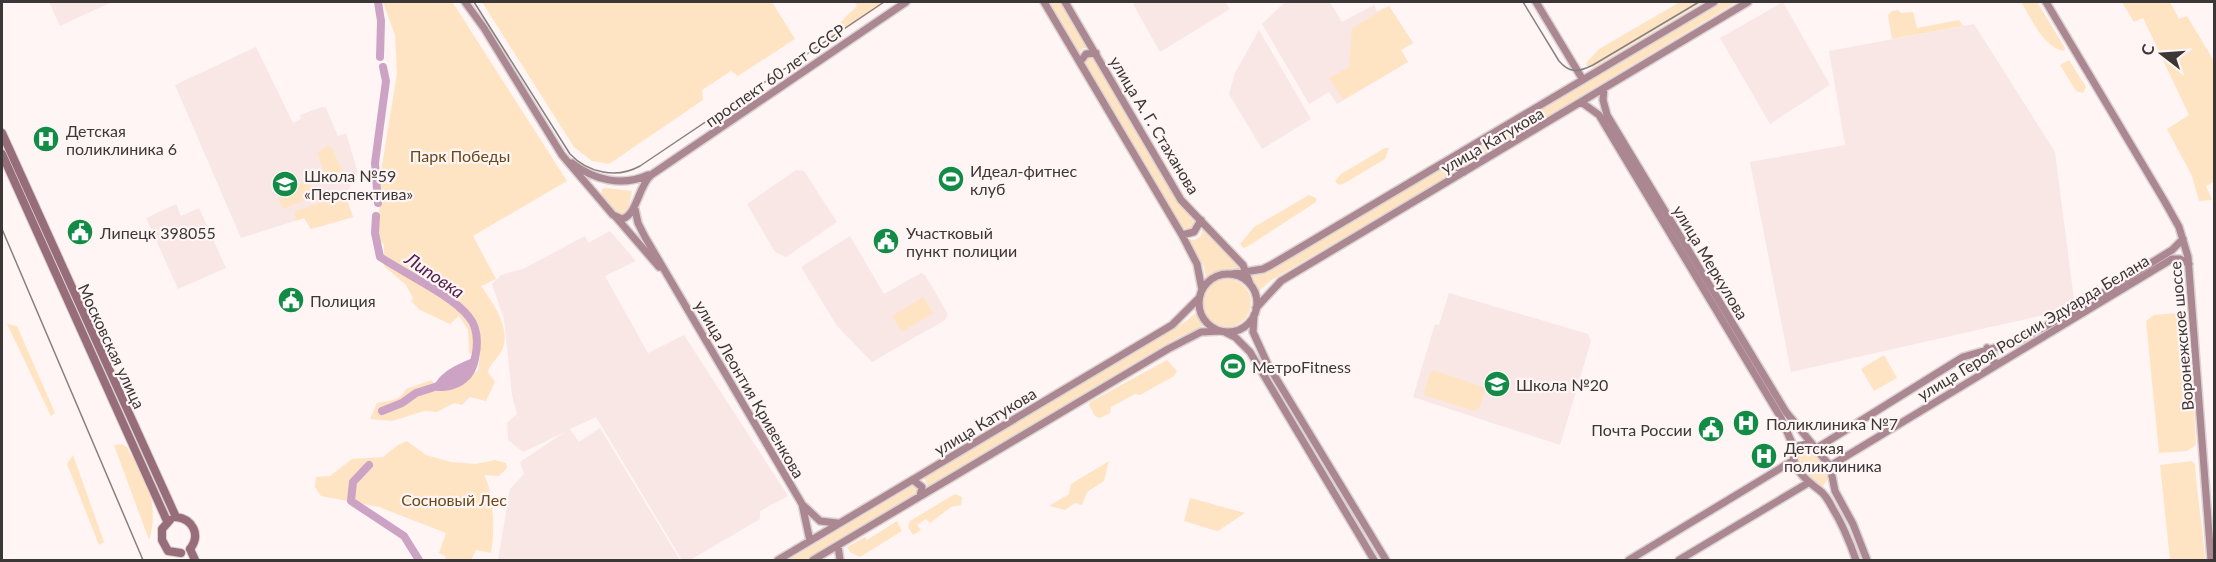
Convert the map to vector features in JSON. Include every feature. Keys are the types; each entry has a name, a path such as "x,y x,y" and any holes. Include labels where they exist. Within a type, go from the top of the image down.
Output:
{"main road":[{"path":"465,2 484,28 562,155 613,214 620,218 627,217 642,185 658,170"},
{"name":"проспект 60 лет СССР","path":"658,170 906,2"},
{"name":"улица А. Г. Стаханова","path":"1044,2 1182,235 1197,264 1200,294"},
{"name":"улица А. Г. Стаханова","path":"1065,2 1181,200 1245,269 1250,284"},
{"path":"1536,2 1583,80"},
{"name":"улица Катукова","path":"1245,269 1257,270 1271,265 1714,2"},
{"name":"улица Катукова","path":"1255,311 1268,293 1282,280 1741,4 1748,2"},
{"name":"Воронежское шоссе","path":"2046,2 2165,202 2183,239 2189,264 2211,561"},
{"path":"1080,62 1086,54 1096,53"},
{"name":"улица Меркулова","path":"1604,88 1605,111 1633,160 1784,409 1830,466"},
{"name":"улица Меркулова","path":"1581,102 1599,114 1781,418 1795,450"},
{"name":"Московская улица","path":"2,133 176,517 186,519 194,528 195,541 190,549 195,561"},
{"name":"Московская улица","path":"2,154 167,521 162,529 164,545 168,550 183,557"},
{"path":"562,155 584,172 634,186 636,202"},
{"path":"1457,155 1454,165 1464,172"},
{"path":"599,199 596,193 598,186 638,179 658,170"},
{"name":"улица Леонтия Кривенкова","path":"636,202 639,226 802,504"},
{"name":"улица Леонтия Кривенкова","path":"613,214 675,288"},
{"path":"1182,235 1194,232 1201,220"},
{"name":"улица Героя России Эдуарда Белана","path":"1795,450 1800,444 1814,446 1948,366 1988,348 2018,340 2072,312 2172,250 2183,239"},
{"name":"улица Героя России Эдуарда Белана","path":"1830,466 2172,259 2180,259 2189,264"},
{"path":"1245,269 1214,277 1200,294 1203,318 1235,337 1250,352 1374,561"},
{"path":"1232,274 1250,284 1256,299 1253,332 1268,365 1386,561"},
{"name":"улица Катукова","path":"778,561 1172,325 1200,294"},
{"path":"1222,331 1242,328 1255,311"},
{"name":"улица Катукова","path":"813,561 1191,336 1201,332 1222,331"},
{"path":"1988,348 1994,355 1994,366"},
{"path":"1795,450 1794,460 1808,483 1819,490 1841,523 1856,561"},
{"path":"1629,561 1794,460"},
{"path":"1830,466 1835,491 1853,524 1867,561"},
{"path":"1819,490 1830,484 1832,477"},
{"path":"913,480 922,487 920,496"},
{"path":"1678,561 1808,483"},
{"path":"802,504 820,521 842,522"},
{"path":"802,504 810,541"},
{"path":"167,521 176,517"},
{"path":"838,546 840,561"},
{"path":"183,557 190,549"}],"shaded area":[{"path":"49,2 112,2 60,26"},
{"path":"1137,2 1225,2 1230,9 1160,52 1133,4"},
{"path":"1285,2 1330,2 1342,22 1374,5 1377,11 1389,6 1413,43 1401,50 1408,62 1337,104 1329,92 1309,104 1262,24"},
{"path":"1783,2 1830,85 1770,124 1720,38"},
{"path":"1974,24 2055,152 2075,308 1791,372 1750,162 1845,145 1829,51"},
{"path":"1259,30 1311,119 1262,149 1229,94 1235,73"},
{"name":"Школа №59 «Перспектива»","path":"256,47 293,123 301,119 300,115 322,107 326,108 338,136 346,133 358,173 345,195 353,217 311,229 304,218 241,238 175,85"},
{"path":"796,170 804,171 837,222 786,257 775,252 747,204"},
{"path":"176,204 181,216 199,208 226,268 178,289 146,218"},
{"path":"610,231 636,261 605,276 648,353 684,335 788,496 760,511 760,519 690,560 682,560 596,417 570,429 579,442 600,428 680,560 498,560 510,489 524,474 520,462 565,432 523,452 508,440 507,423 517,414 512,395 504,319 492,284 501,275 523,269 585,236 588,243"},
{"path":"850,236 884,294 921,273 925,275 948,314 945,320 872,362 837,326 801,267"},
{"name":"Школа №20","path":"1449,293 1588,334 1591,341 1560,445 1413,397 1435,324 1439,325"},
{"path":"479,358 477,366 465,384 452,390 437,391 434,386 441,376 458,364"}],"green space":[{"name":"Парк Победы","path":"383,2 453,3 567,181 473,236 496,279 481,286 499,315 505,340 503,348 488,372 495,382 486,401 470,397 462,405 454,403 437,412 424,411 392,421 370,419 377,403 390,401 406,389 432,380 437,391 478,371 480,354 476,356 469,353 468,330 459,316 450,324 420,310 411,301 413,298 406,285 384,266 384,245 378,238 381,172 397,73 395,35"},
{"path":"482,2 772,2 795,39 738,76 731,71 702,90 703,100 609,164 592,161 574,147"},
{"path":"854,2 886,2 826,42 824,38 857,6"},
{"path":"1049,2 1060,2 1088,48 1083,48 1079,54"},
{"path":"1680,2 1703,2 1594,67 1587,66 1586,63 1599,49"},
{"path":"1722,2 1737,2 1463,167 1460,165 1459,158"},
{"path":"2021,2 2037,2 2065,48 2064,51 2056,48 2044,38"},
{"path":"2122,2 2170,2 2179,19 2187,16 2214,61 2214,182 2206,186 2212,200 2199,201 2192,176 2167,129 2189,115 2143,18 2134,22"},
{"path":"1389,6 1413,43 1401,50 1408,62 1343,100 1329,78 1349,67 1352,28"},
{"path":"1898,10 1901,13 1913,12 1917,28 1959,20 1963,26 1892,39 1888,15"},
{"path":"1088,56 1092,57 1177,197 1196,222 1192,230 1182,228 1084,63"},
{"path":"2069,60 2086,87 2083,93 2076,91 2060,65"},
{"path":"327,146 331,147 345,176 339,184 328,182 317,153"},
{"path":"1385,148 1389,148 1385,159 1345,183 1339,185 1335,181 1341,174"},
{"path":"1449,164 1454,173 1270,281 1257,293 1252,275 1264,273"},
{"path":"309,180 315,196 283,209 276,192"},
{"path":"602,189 632,191 627,216 620,215 601,195"},
{"path":"345,195 353,217 311,229 304,218 295,221 295,211"},
{"path":"1309,195 1316,198 1316,202 1243,248 1240,244 1254,227"},
{"path":"1203,226 1239,263 1243,271 1215,273 1206,279 1204,266 1188,239 1195,240 1201,236"},
{"path":"1227,279 1244,286 1251,303 1244,320 1227,327 1210,320 1203,303 1210,286"},
{"path":"923,297 933,313 902,332 892,316"},
{"path":"1195,313 1203,326 1177,338 928,486 924,478 1188,320"},
{"path":"2178,313 2189,321 2196,445 2187,451 2159,453 2146,321 2154,315"},
{"path":"7,324 17,326 55,413 51,416"},
{"path":"1884,355 1897,378 1874,391 1861,369"},
{"path":"1167,360 1177,371 1174,376 1140,395 1135,394 1111,407 1110,413 1100,418 1095,416 1089,405 1090,402"},
{"path":"1433,370 1483,387 1485,391 1480,407 1474,411 1424,395 1429,375"},
{"name":"Сосновый Лес","path":"407,441 426,455 451,462 476,464 495,460 506,463 507,468 499,476 484,475 490,492 493,512 491,553 476,550 471,560 446,560 445,556 439,553 446,533 379,507 321,496 315,487 316,477 330,476 352,459 383,457"},
{"path":"122,444 127,447 139,466 150,493 153,521 149,540 114,445"},
{"path":"1809,446 1813,448 1829,472 1829,477 1823,486 1813,484 1797,458 1801,448"},
{"path":"73,455 104,542 99,545 67,464"},
{"path":"1109,461 1104,481 1087,492 1082,505 1075,503 1065,510 1049,506 1069,494 1071,484"},
{"path":"2192,461 2195,464 2205,560 2170,560 2160,465"},
{"path":"915,484 920,492 806,560 788,560"},
{"path":"955,494 962,497 961,505 951,507 930,523 926,519 917,525 921,530 913,535 908,527 910,521"},
{"path":"1190,498 1245,513 1218,531 1213,530 1184,521"},
{"path":"897,521 902,531 860,557 850,552 847,547 865,537 867,540"}],"waterway":[{"name":"Липовка","path":"378,2 381,21 380,57"},
{"name":"Липовка","path":"378,203 375,163 386,81 383,67"},
{"name":"Липовка","path":"376,216 375,233 380,257 452,301 473,322 477,342 472,366"},
{"name":"Липовка","path":"382,411 402,403 416,393 444,384"},
{"name":"Липовка","path":"369,465 353,482 351,501 404,536 419,560"}],"tram line":[{"path":"474,2 570,154 585,166 612,173 640,166 884,2"},
{"path":"1523,2 1559,61 1571,70 1593,65 1699,2"}],"railway":[{"path":"2,229 143,560"}],"place":[{"name":"Детская поликлиника 6","path":"46,139"},
{"name":"Идеал-фитнес клуб","path":"951,179"},
{"name":"Школа №59 «Перспектива»","path":"285,184"},
{"name":"Липецк 398055","path":"80,232"},
{"name":"Участковый пункт полиции","path":"886,241"},
{"name":"Полиция","path":"291,300"},
{"name":"МетроFitness","path":"1233,366"},
{"name":"Школа №20","path":"1497,384"},
{"name":"Поликлиника №7","path":"1746,423"},
{"name":"Почта России","path":"1711,429"},
{"name":"Детская поликлиника","path":"1764,456"}]}
